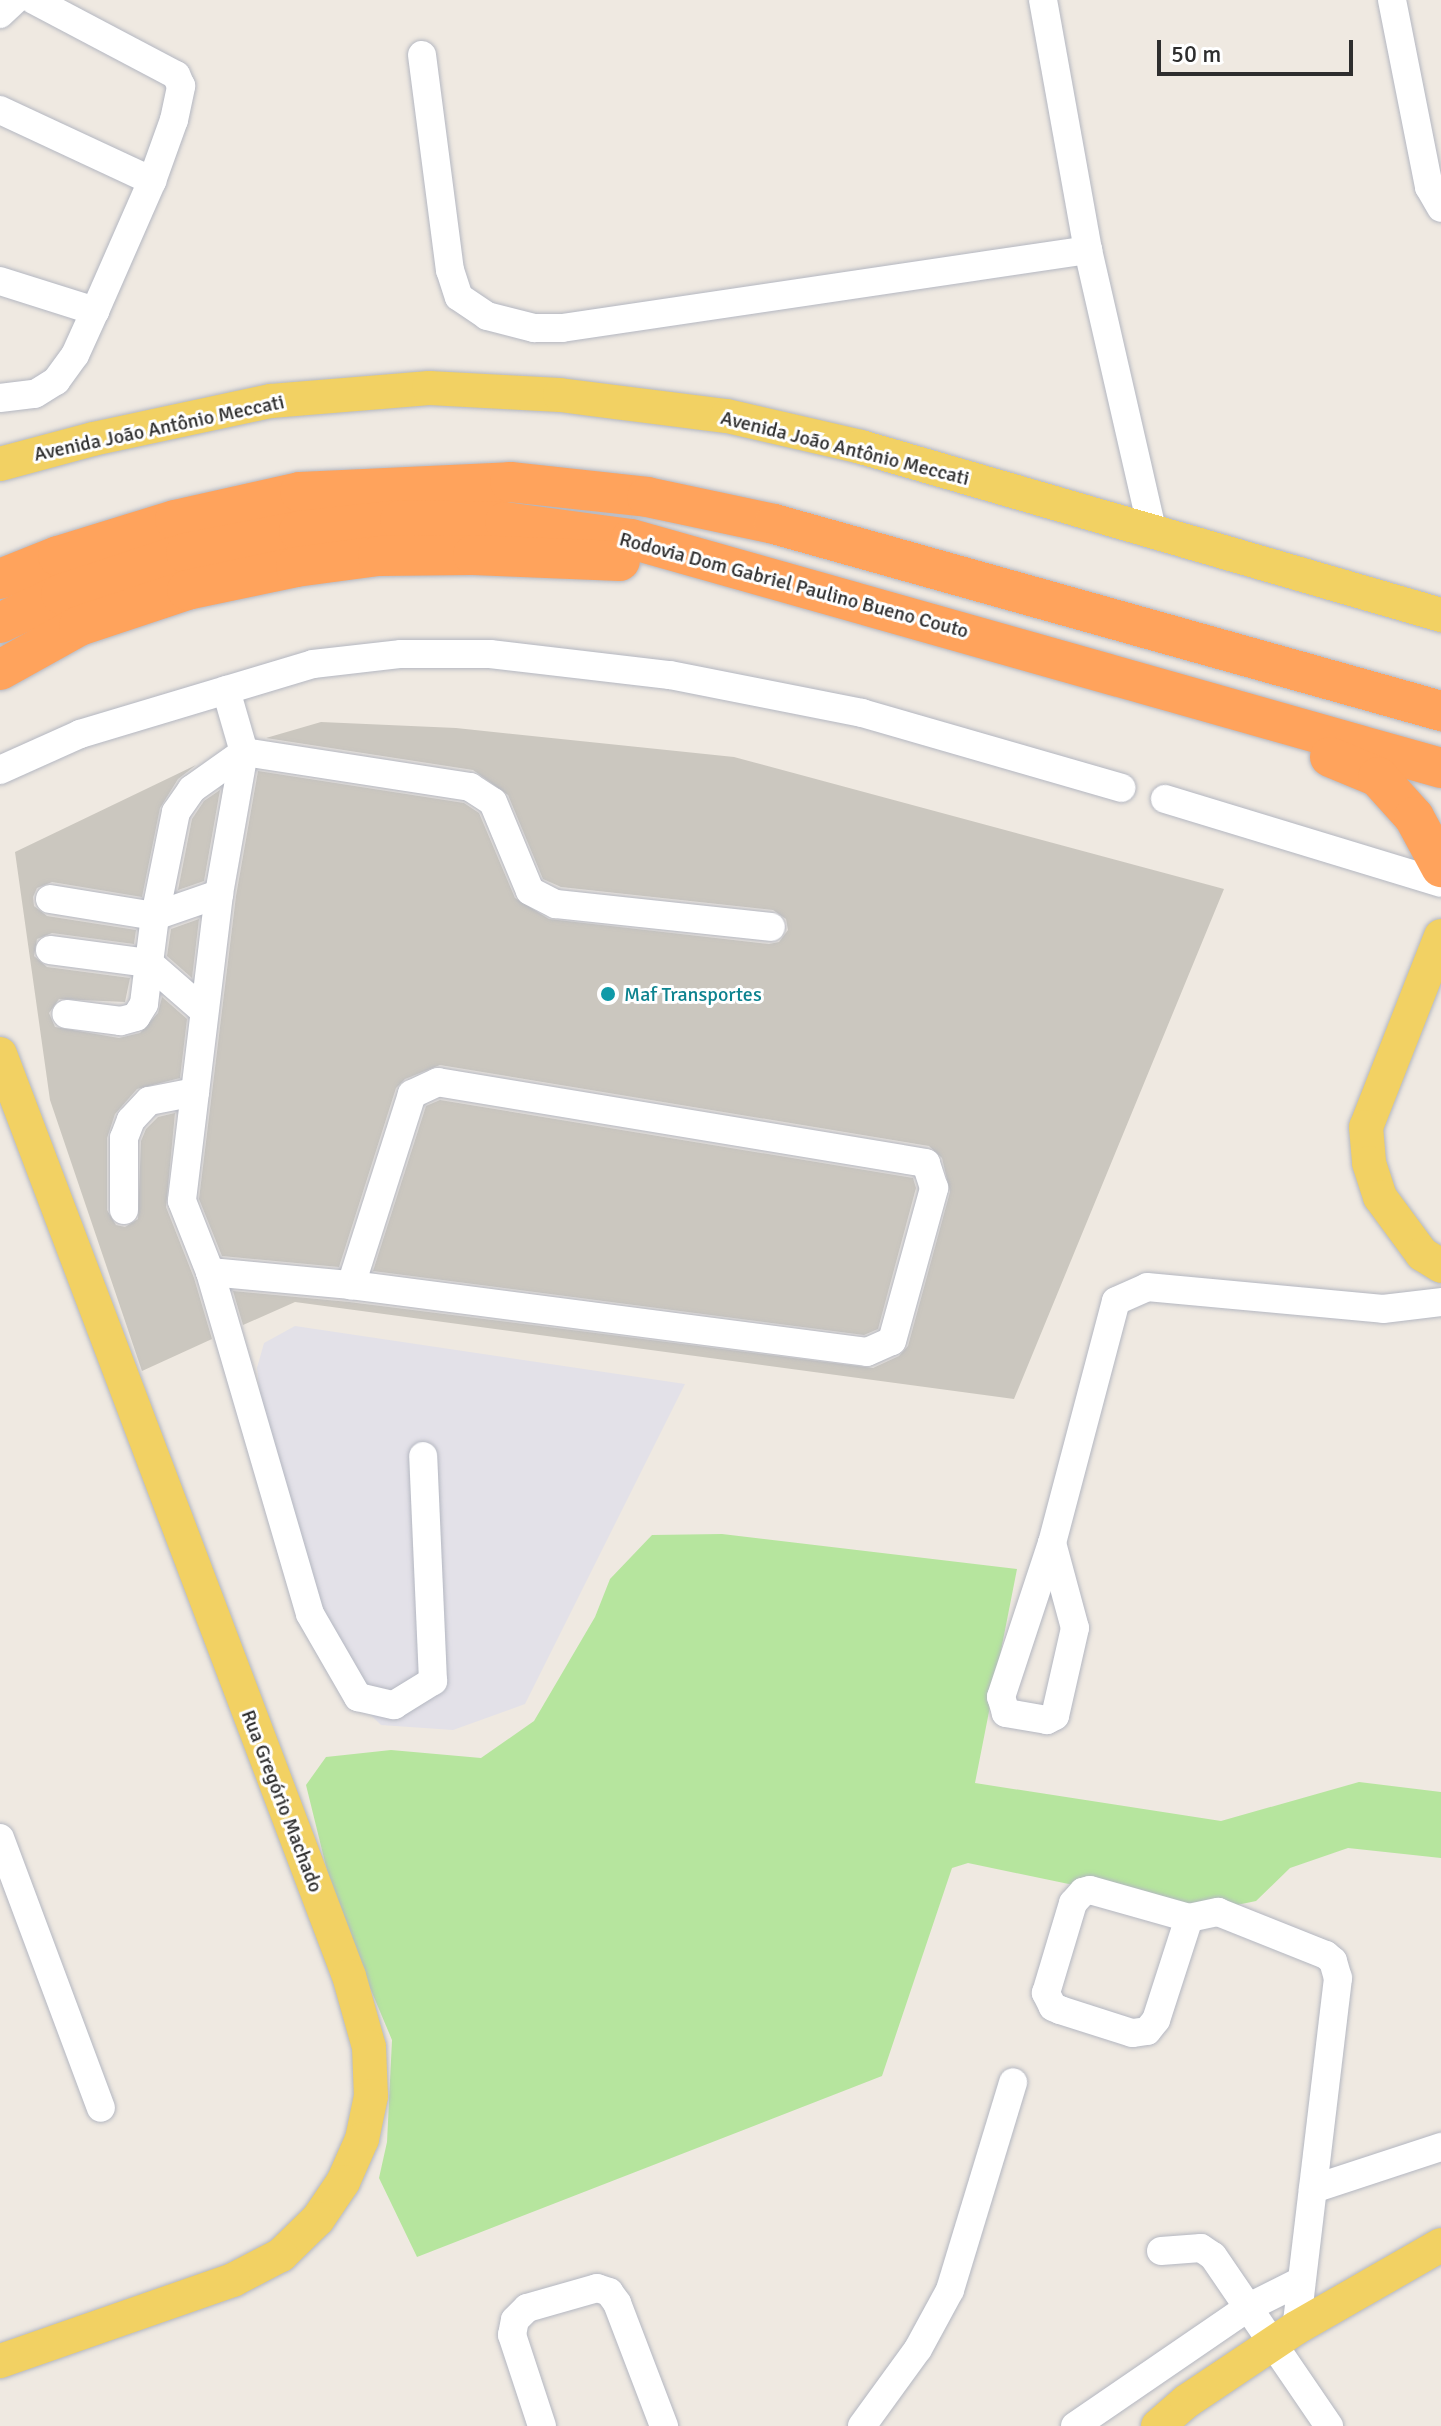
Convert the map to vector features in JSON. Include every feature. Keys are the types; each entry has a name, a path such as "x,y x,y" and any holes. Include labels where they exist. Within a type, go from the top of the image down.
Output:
{"highway":[{"path":"0,579 58,556 175,520 300,492 510,482 647,497 774,524 1441,711"},
{"name":"Rodovia Dom Gabriel Paulino Bueno Couto","path":"0,623 61,594 186,553 299,531 400,520 505,522 631,539 749,575 887,609 1441,768"},
{"path":"0,670 79,626 187,590 296,567 351,560 473,555 626,561 749,575"},
{"path":"1133,679 1378,777 1414,817 1441,867"}],"main road":[{"name":"Avenida João Antônio Meccati","path":"0,464 93,439 271,401 429,388 545,394 727,416 861,447 1441,615"},
{"path":"1441,936 1366,1127 1369,1163 1380,1197 1422,1254 1441,1266"},
{"name":"Rua Gregório Machado","path":"0,1054 349,1976 369,2047 371,2096 362,2139 343,2182 318,2219 281,2255 233,2280 0,2361"},
{"path":"1158,2426 1187,2401 1284,2336 1441,2245"}],"street":[{"path":"0,14 15,0"},
{"path":"0,398 35,394 56,381 75,355 152,181 174,120 181,86 176,75 34,0"},
{"path":"1043,0 1088,250 1152,530"},
{"path":"1392,0 1429,187 1441,208"},
{"path":"422,55 450,270 459,297 487,316 534,328 562,328 1088,250"},
{"path":"0,110 152,181"},
{"path":"0,281 95,311"},
{"path":"0,770 80,734 313,664 401,654 490,654 670,675 862,713 1121,788"},
{"path":"226,690 244,752 219,894 182,1201 210,1272 310,1614 358,1697 394,1705 433,1681 423,1456"},
{"path":"66,1014 121,1021 136,1017 144,1004 155,916 176,812 192,789 244,752 470,787 493,802 530,891 556,904 771,927"},
{"path":"1165,799 1441,883"},
{"path":"50,899 155,916 219,894"},
{"path":"50,950 149,963 204,1011"},
{"path":"210,1272 351,1285 867,1352 892,1341 934,1188 926,1163 438,1082 412,1094 351,1285"},
{"path":"124,1210 124,1138 131,1120 149,1101 195,1092"},
{"path":"1052,1543 1075,1628 1055,1716 1047,1720 1006,1713 1001,1697 1052,1543 1116,1301 1147,1287 1383,1309 1441,1302"},
{"path":"0,1838 101,2108"},
{"path":"1189,1918 1156,2020 1147,2031 1132,2033 1053,2007 1049,2001 1047,1986 1076,1897 1083,1892 1097,1891 1189,1918 1218,1912 1326,1955 1333,1961 1338,1978 1301,2281 1284,2336"},
{"path":"862,2426 918,2349 950,2290 1013,2082"},
{"path":"1313,2189 1441,2147"},
{"path":"1161,2251 1201,2248 1213,2256 1249,2307 1284,2336 1329,2426"},
{"path":"1075,2426 1249,2307 1301,2281"},
{"path":"542,2426 512,2335 515,2320 527,2308 597,2288 609,2292 617,2303 664,2426"}],"shaded area":[{"path":"295,1326 685,1384 525,1704 453,1730 381,1725 343,1688 260,1396 257,1368 264,1343"}],"green space":[{"path":"722,1534 1017,1569 975,1783 1221,1821 1359,1782 1441,1792 1441,1858 1348,1848 1290,1868 1256,1901 1203,1912 968,1863 952,1868 882,2076 417,2257 379,2178 387,2142 392,2040 336,1907 306,1785 326,1757 391,1750 481,1758 534,1721 595,1617 610,1579 652,1535"}],"building":[{"path":"321,722 456,728 734,757 1224,889 1014,1399 295,1302 243,1325 233,1291 349,1302 873,1368 899,1356 908,1346 950,1192 942,1158 929,1146 440,1065 405,1079 396,1088 339,1267 222,1256 199,1199 236,896 258,771 464,803 479,813 515,898 549,919 769,944 779,942 788,930 786,919 773,910 561,887 543,879 508,795 473,770 266,738"},
{"path":"196,765 178,779 160,808 142,897 52,882 37,888 33,897 34,906 47,916 136,930 134,944 52,933 37,939 34,956 47,967 130,978 125,1002 59,999 49,1013 55,1027 119,1038 140,1033 158,1013 162,997 187,1019 180,1078 137,1089 115,1114 107,1138 107,1210 116,1225 125,1227 138,1219 141,1141 146,1129 158,1117 175,1113 166,1207 194,1278 212,1339 142,1371 50,1100 15,852"},
{"path":"220,790 204,881 178,890 192,819 204,801"},
{"path":"199,919 192,978 167,956 171,929"},
{"path":"440,1100 913,1178 916,1188 878,1329 864,1335 373,1271 426,1106"}],"place":[{"name":"Maf Transportes","path":"608,994"}]}
